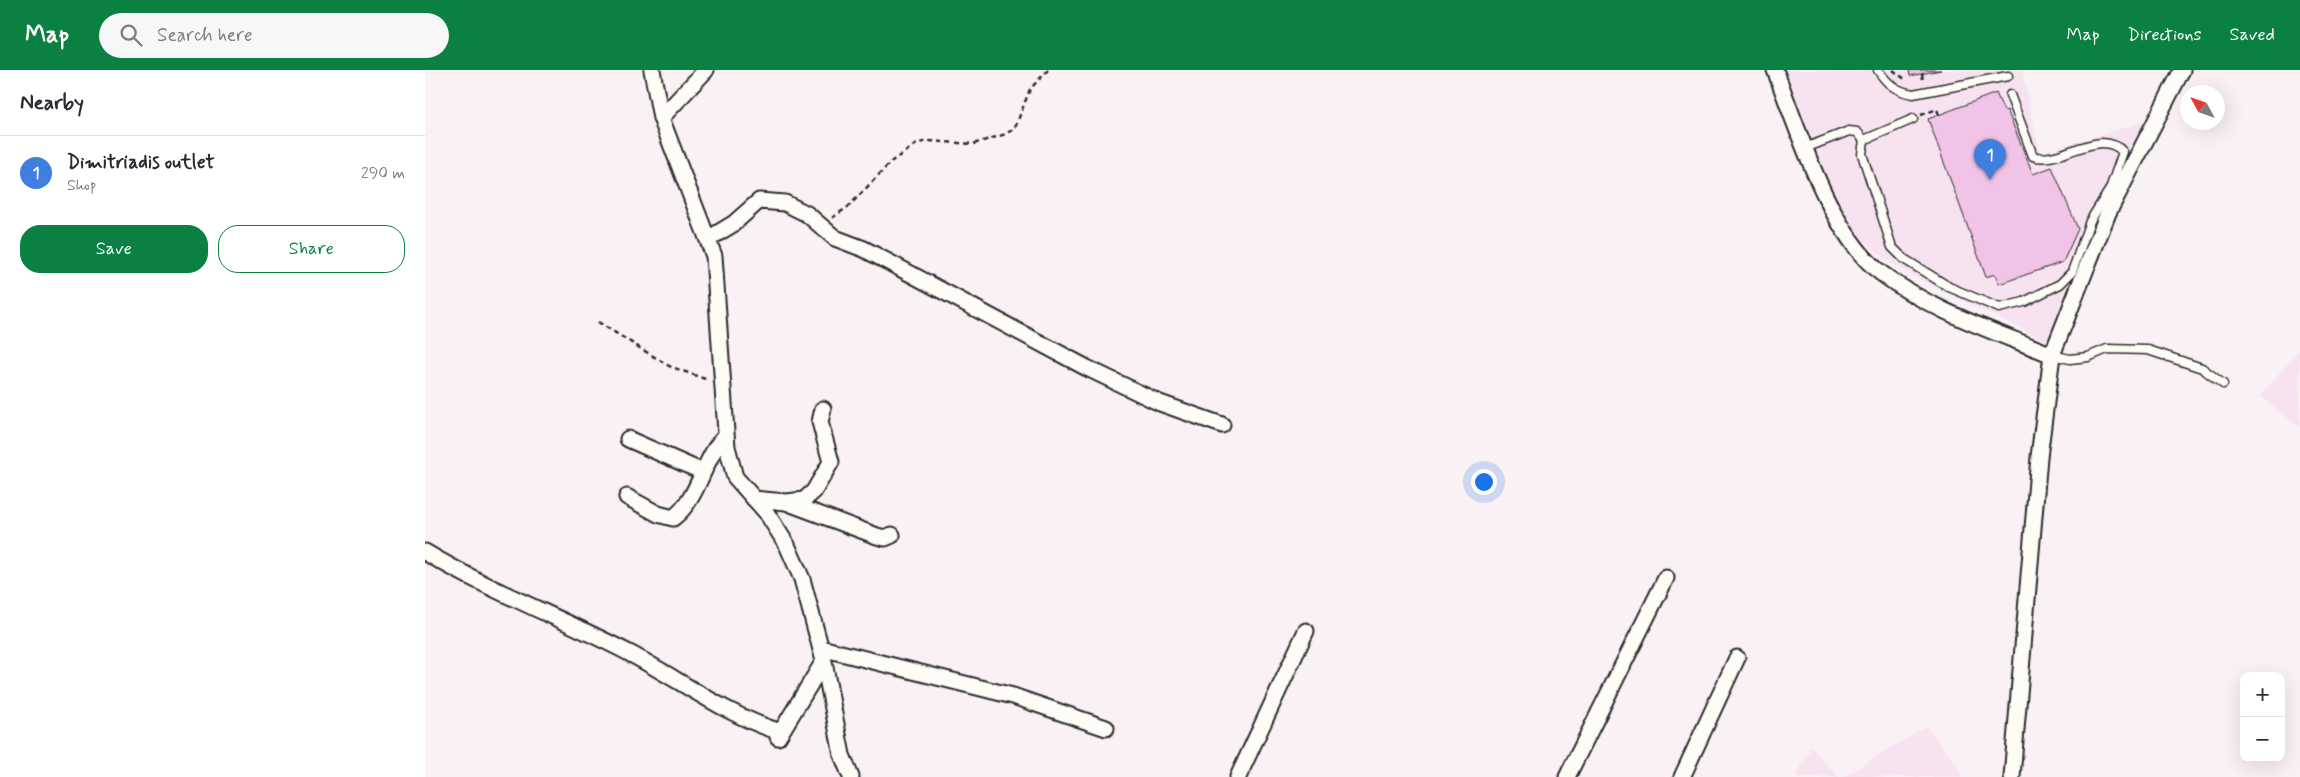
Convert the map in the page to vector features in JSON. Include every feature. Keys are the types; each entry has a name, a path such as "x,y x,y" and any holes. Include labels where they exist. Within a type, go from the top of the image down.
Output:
{"street":[{"path":"652,70 661,118 714,256 726,435 735,477 766,512 787,545 802,579 822,655 842,755 851,777"},
{"path":"661,118 706,70"},
{"path":"1775,70 1805,148 1837,218 1849,238 1880,272 1937,307 2051,355"},
{"path":"2012,777 2039,457 2051,355 2108,213 2182,70"},
{"path":"708,239 733,224 759,200 785,203 815,220 835,238 864,249 1042,346 1161,403 1222,425"},
{"path":"754,499 786,502 805,500 814,491 831,462 820,422 823,410"},
{"path":"627,497 658,514 673,518 685,510 716,446 726,435"},
{"path":"628,439 703,472"},
{"path":"786,502 877,536 885,538 891,535"},
{"path":"425,552 487,586 567,622 661,670 742,718 780,734 822,655"},
{"path":"1567,777 1666,578"},
{"path":"1238,777 1306,632"},
{"path":"822,655 1013,696 1106,728"},
{"path":"1681,777 1737,658"}],"lane":[{"path":"1878,70 1885,80 1898,91 1913,94 2008,76"},
{"path":"1805,148 1849,131 1857,132 1864,140 1862,154 1892,247 1904,259 1949,287 1999,308 2023,302 2060,284 2072,272 2090,221 2110,189 2123,152 2118,146 2109,144 2091,145 2042,159 2033,156 2010,95"},
{"path":"1864,140 1913,119"},
{"path":"2051,355 2070,359 2088,357 2107,349 2129,347 2148,350 2201,368 2223,384"}],"path":[{"path":"815,220 836,217 893,162 918,143 930,141 973,144 1006,134 1015,128 1030,89 1048,70"},
{"path":"1893,70 1905,79 1913,82"},
{"path":"1918,82 1924,81 1922,74"},
{"path":"1913,119 1937,109 1939,115"},
{"path":"598,322 669,366 694,376 722,381"}],"shaded area":[{"path":"1782,70 2022,70 2040,153 2149,120 2103,209 2076,268 2051,338 2044,340 1912,276 1877,253 1850,226 1836,203"},
{"path":"2300,349 2300,427 2260,396"},
{"path":"1926,726 1957,765 1962,777 1843,777"},
{"path":"1811,747 1839,777 1796,777"}],"building":[{"path":"1909,70 1941,70 1910,76"},
{"path":"1996,93 2004,111 2007,110 2033,174 2052,167 2078,229 2063,262 1999,284 1995,274 1986,277 1928,119"}],"place":[{"name":"Dimitriadis outlet","path":"1990,180"}]}
